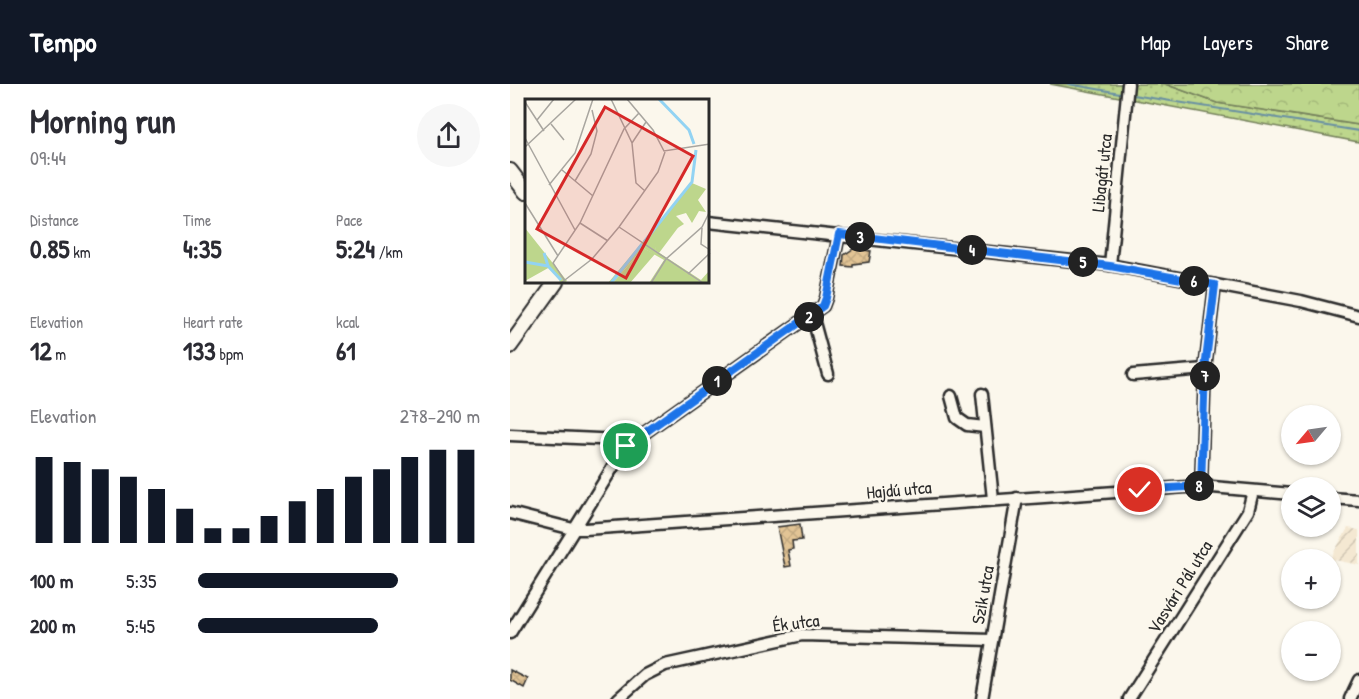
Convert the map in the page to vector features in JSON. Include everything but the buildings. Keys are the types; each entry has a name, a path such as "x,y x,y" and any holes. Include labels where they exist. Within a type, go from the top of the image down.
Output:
{"main road":[{"path":"510,171 525,191"},
{"path":"510,346 555,284"}],"street":[{"name":"Libagát utca","path":"1110,266 1128,84"},
{"path":"710,222 839,234 1110,266 1301,301 1359,316"},
{"path":"510,633 626,446 812,315 826,298 839,234"},
{"path":"1201,486 1205,369 1215,285"},
{"path":"812,315 828,374"},
{"path":"1133,375 1205,369"},
{"path":"982,394 993,499"},
{"path":"951,396 957,418 967,425 985,427"},
{"path":"510,435 621,440 626,446"},
{"name":"Hajdú utca","path":"510,513 573,529 1201,486 1281,493"},
{"name":"Vasvári Pál utca","path":"1129,699 1248,511 1252,491"},
{"name":"Szik utca","path":"982,699 1017,498"},
{"path":"1341,499 1359,500"},
{"name":"Ék utca","path":"618,699 645,675 665,665 802,635 992,640"},
{"path":"1350,699 1359,680"}],"shaded area":[{"path":"1348,528 1359,530 1359,565 1341,561 1341,549 1336,549"}],"green space":[{"path":"1050,84 1165,84 1217,103 1359,125 1359,142"},
{"path":"1165,84 1359,84 1359,125 1217,103"}],"waterway":[{"path":"1068,84 1120,93"},
{"path":"1133,95 1359,131"}],"route":[{"path":"626,446 823,306 839,234 1110,266 1215,285 1205,369 1201,486 1140,490"}]}
